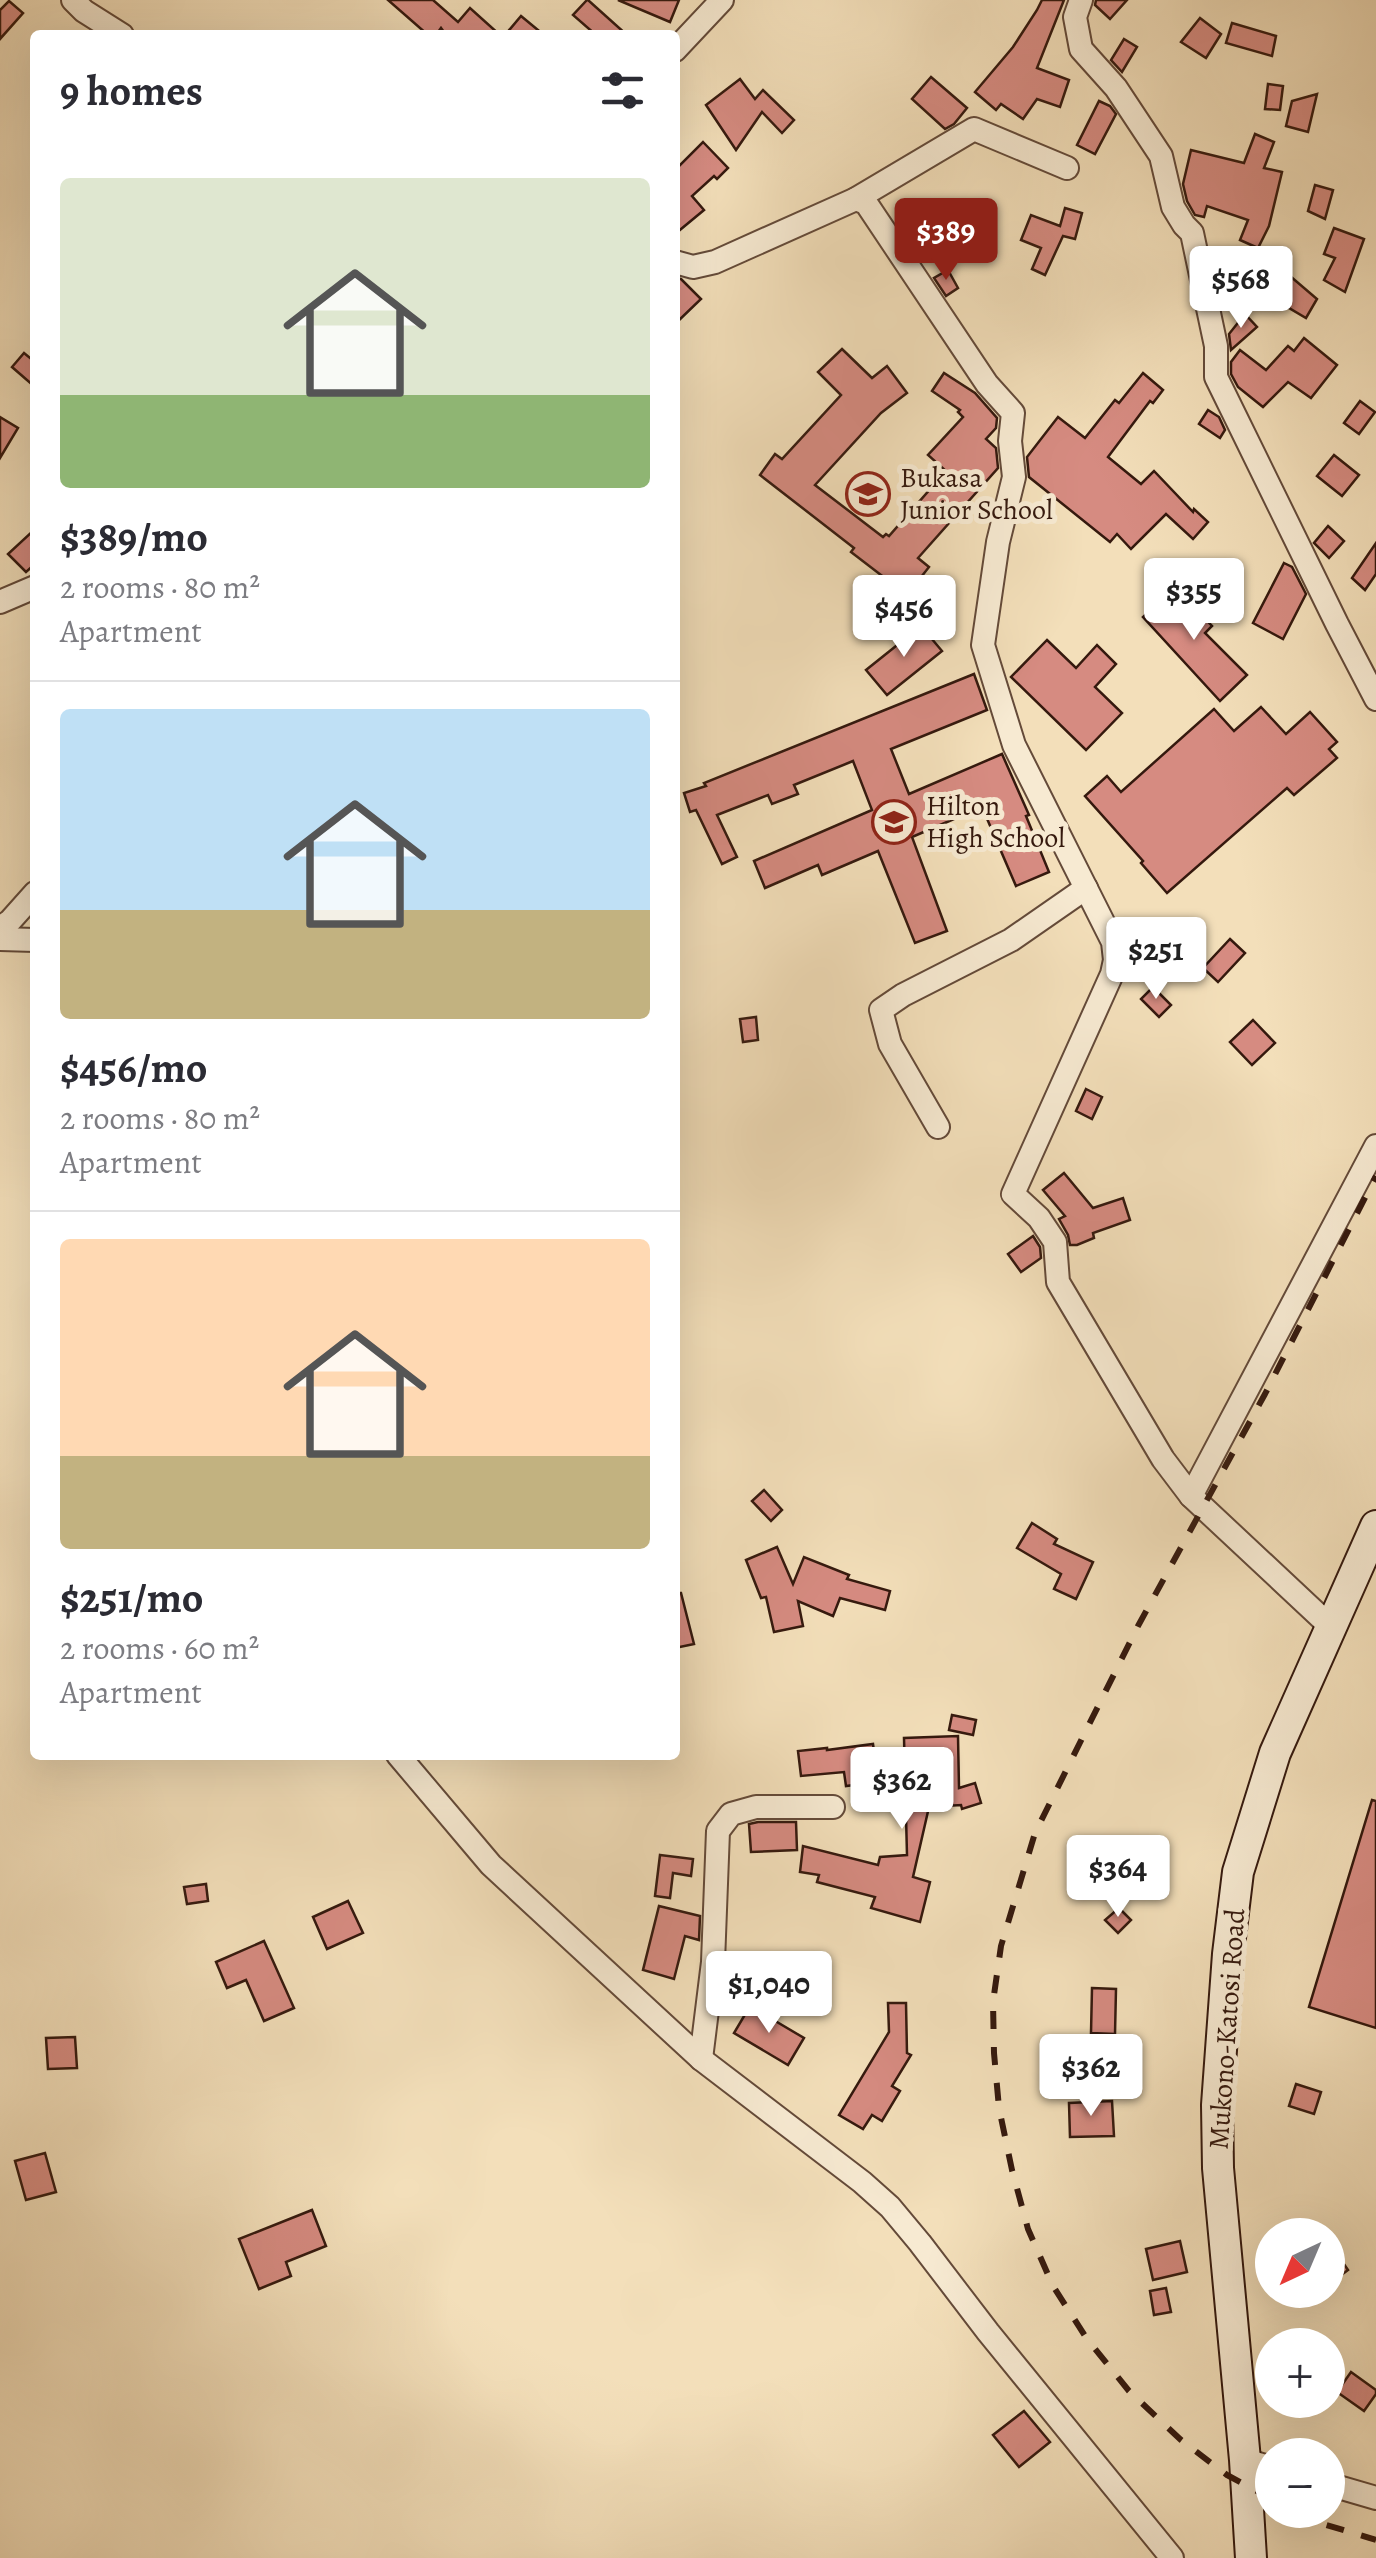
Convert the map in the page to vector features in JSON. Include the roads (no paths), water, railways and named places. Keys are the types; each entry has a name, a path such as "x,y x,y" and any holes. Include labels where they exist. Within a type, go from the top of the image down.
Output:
{"main road":[{"name":"Mukono-Katosi Road","path":"1255,2438 1218,2168 1217,2105 1238,1872 1275,1753 1376,1526"},
{"name":"Mukono-Katosi Road","path":"1251,2558 1255,2511"}],"street":[{"path":"73,0 114,30"},
{"path":"680,45 722,0"},
{"path":"1082,0 1075,18 1082,49 1116,88 1160,156 1173,206 1192,233 1216,346 1216,377 1376,699"},
{"path":"680,263 693,267 715,262 856,199 974,129 1067,168"},
{"path":"856,199 874,212 987,384 1013,413 1010,441 1014,477 998,542 983,646 1014,745 1114,942 1112,974 1013,1194 1038,1218 1055,1242 1058,1282 1163,1459 1191,1496 1331,1627"},
{"path":"0,602 30,590"},
{"path":"938,1126 890,1044 881,1010 1011,940 1086,888"},
{"path":"0,928 30,899"},
{"path":"0,939 30,940"},
{"path":"1191,1496 1376,1146"},
{"path":"402,1760 491,1865 701,2059 890,2207 1172,2558"},
{"path":"701,2059 713,1962 718,1832 731,1814 756,1807 833,1807"},
{"path":"1345,2489 1376,2498"}],"railway":[{"path":"1255,2490 1227,2475 1181,2440 1129,2391 1087,2339 1053,2286 1028,2229 1012,2170 999,2108 993,2002 1001,1946 1035,1833 1138,1626 1265,1394 1376,1176"},
{"path":"1336,2528 1376,2540"}],"place":[{"name":"Bukasa Junior School","path":"868,494"},
{"name":"Hilton High School","path":"894,822"}]}
